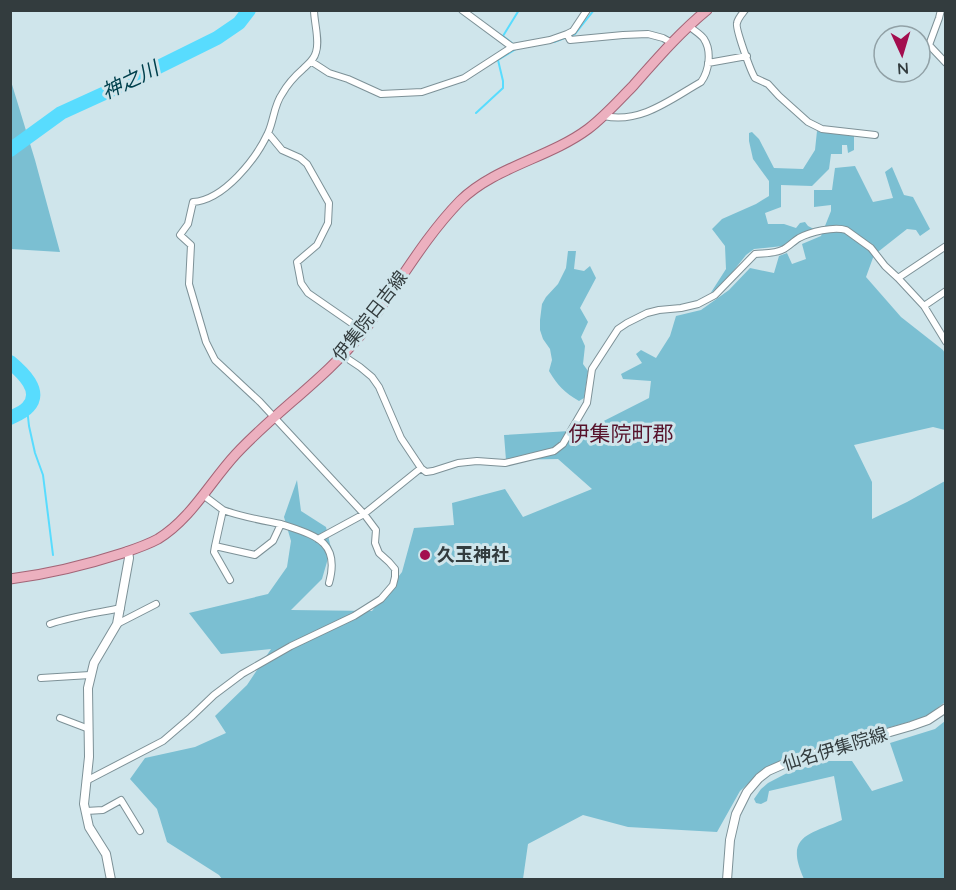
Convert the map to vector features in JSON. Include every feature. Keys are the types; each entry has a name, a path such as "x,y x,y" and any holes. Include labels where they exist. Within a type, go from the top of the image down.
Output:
{"main road":[{"name":"伊集院日吉線","path":"10,579 76,567 128,551 149,544 174,527 234,456 273,417 342,356 363,331 428,239 468,194 500,174 572,140 604,116 688,26 707,10"}],"street":[{"path":"85,781 163,741 214,695 242,674 291,646 354,616 381,599 393,585 394,569 379,553 375,543 376,530 364,514 260,402 215,360 206,342 189,284 191,245 180,235 188,224 193,202 205,200 223,190 255,156 268,133 281,95 302,70 312,62 318,45 314,10"},
{"path":"462,10 512,47"},
{"path":"312,62 329,73 381,94 422,92 464,78 512,47 568,36 587,10"},
{"path":"745,10 736,26 755,78 768,84 808,122 822,129 875,135"},
{"path":"941,10 929,45 945,63"},
{"path":"604,116 613,118 649,113 701,82 708,63 707,49 703,37 688,26"},
{"path":"568,36 570,40 648,34 663,38 672,44"},
{"path":"708,63 747,56"},
{"path":"268,133 282,150 300,158 307,164 329,203 328,223 317,245 297,262 301,283 308,293 363,331"},
{"path":"342,356 372,376 379,387 400,438 426,472 458,463 506,463 554,451 563,444 587,403 592,369 618,330 646,313 698,304 716,295 755,254 773,253 784,249 800,238 817,231 841,228 871,248 885,266 924,306 945,339"},
{"path":"898,278 945,246"},
{"path":"924,306 945,291"},
{"path":"318,539 364,514 421,468"},
{"path":"203,495 223,510 241,517 281,524 313,535 329,550 332,563 329,583"},
{"path":"223,510 214,552 231,580"},
{"path":"215,546 255,555 273,541 281,524"},
{"path":"111,879 106,854 89,827 84,804 89,757 88,688 94,663 117,624 129,558 128,551"},
{"path":"117,624 156,604"},
{"path":"50,624 68,617 120,608"},
{"path":"41,678 90,675"},
{"name":"仙名伊集院線","path":"727,879 730,840 736,814 753,785 768,771 793,760 928,720 945,708"},
{"path":"60,717 89,729"},
{"path":"86,811 103,810 121,800 140,831"}],"shaded area":[{"path":"10,78 35,160 60,252 11,249"},
{"path":"817,131 854,136 854,150 848,153 847,145 842,145 842,154 831,154 829,169 812,186 781,185 781,207 765,213 768,224 784,224 796,228 800,223 805,222 814,229 800,234 783,246 754,249 710,294 726,269 725,246 712,229 722,219 769,196 769,181 753,159 749,133 752,132 759,139 774,168 803,169 815,150"},
{"path":"855,166 873,202 893,198 885,172 892,167 904,195 913,197 930,229 920,236 916,230 907,229 874,255 866,277 901,317 943,350 946,355 945,430 933,427 854,445 872,482 872,519 945,481 945,702 927,716 795,754 772,765 740,791 717,832 628,827 583,815 528,844 523,879 222,879 167,842 157,809 130,779 145,758 195,747 226,733 215,716 247,685 271,649 221,654 189,613 268,594 287,567 291,541 284,517 297,480 301,511 326,527 331,548 322,579 291,610 372,611 402,572 414,528 454,525 452,503 505,489 523,517 592,489 558,459 506,460 504,435 586,430 649,398 651,381 623,379 621,374 642,363 636,354 641,350 656,358 670,336 676,316 701,310 729,290 750,268 774,273 779,256 787,253 792,264 806,259 802,244 821,236 831,211 831,205 814,207 814,190 832,190 835,168"},
{"path":"568,251 576,251 574,269 584,271 590,266 596,278 580,308 588,322 581,337 585,346 583,364 588,371 584,398 579,401 555,381 549,371 552,360 550,349 540,330 542,304 558,284 566,268"},
{"path":"945,721 945,879 804,879 797,853 799,845 810,834 842,820 834,776 769,791 767,801 761,804 756,803 754,799 761,789 789,772 827,761 852,761 872,791 903,781 890,743 935,729"}],"waterway":[{"name":"神之川","path":"10,150 61,113 217,38 239,23 249,10"},
{"path":"513,44 503,36 519,10"},
{"path":"554,42 575,34 594,10"},
{"path":"476,113 503,88 498,60 516,49"},
{"name":"神之川","path":"10,362 29,382 33,395 26,409 10,418"},
{"path":"27,408 35,453 43,475 53,555"}],"place":[{"name":"久玉神社","path":"425,555"}],"district":[{"name":"伊集院町郡","path":"621,434"}]}
